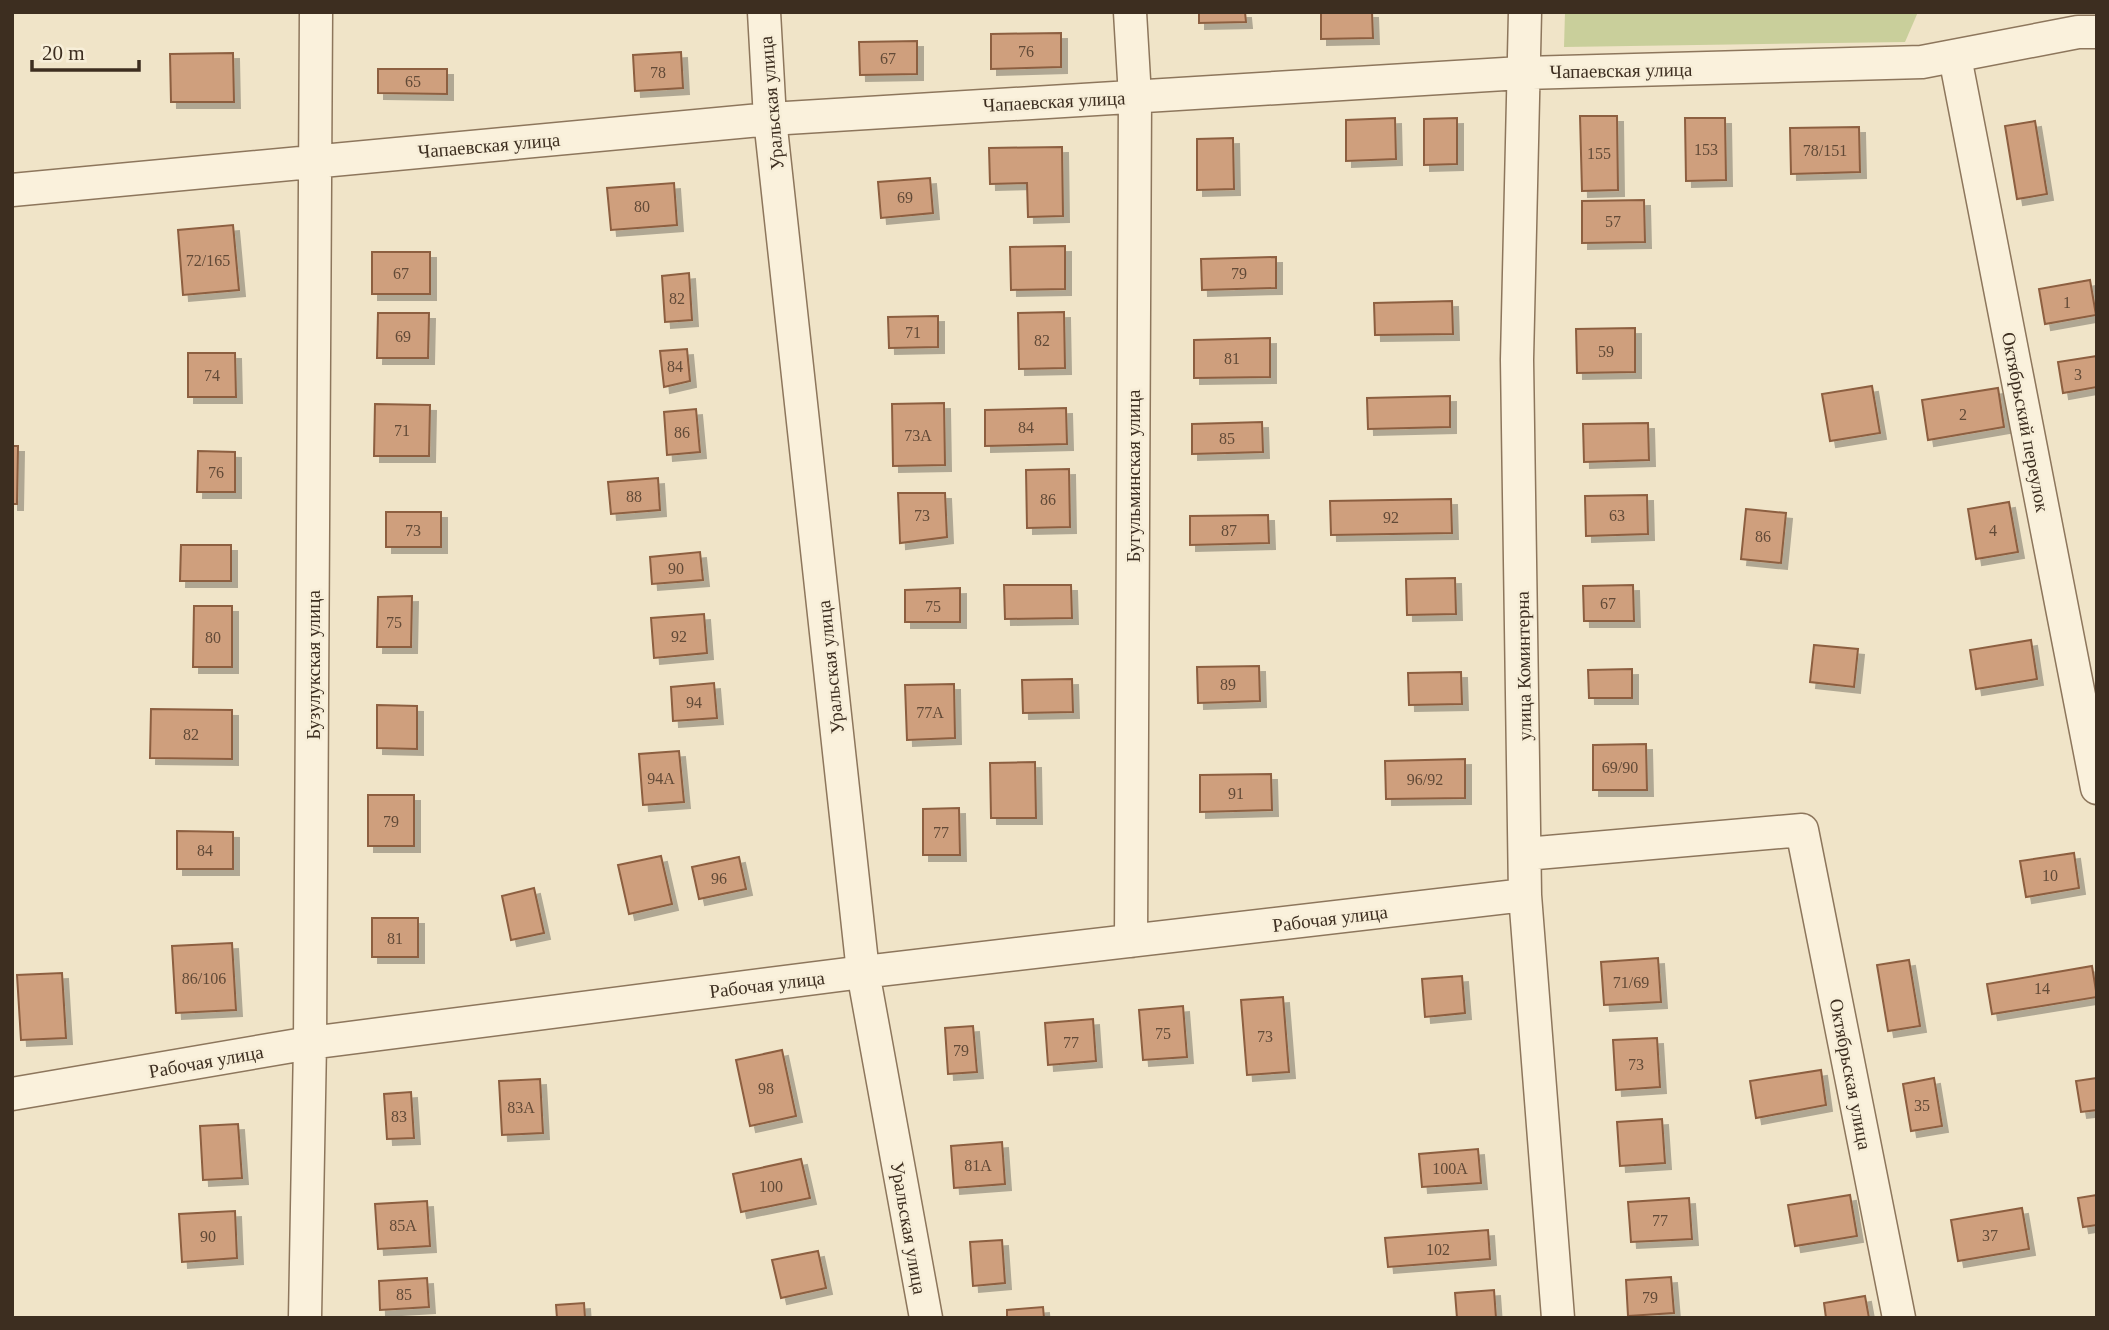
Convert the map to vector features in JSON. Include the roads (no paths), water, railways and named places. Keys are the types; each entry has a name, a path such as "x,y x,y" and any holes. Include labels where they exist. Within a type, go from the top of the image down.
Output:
{"street":[{"name":"Бузулукская улица","path":"305,1318 310,1043 316,12"},
{"name":"Уральская улица","path":"764,12 770,118 863,972 926,1318"},
{"name":"Бугульминская улица","path":"1130,12 1135,97 1131,940"},
{"name":"улица Коминтерна","path":"1525,12 1521,73 1517,360 1525,895 1558,1318"},
{"name":"Чапаевская улица","path":"12,190 770,118 1521,73 1922,62 2078,33 2097,32"},
{"name":"Октябрьский переулок","path":"1955,57 2097,788"},
{"name":"Октябрьская улица","path":"1525,854 1802,830 1899,1318"},
{"name":"Рабочая улица","path":"12,1094 310,1043 863,972 1525,895"}]}
